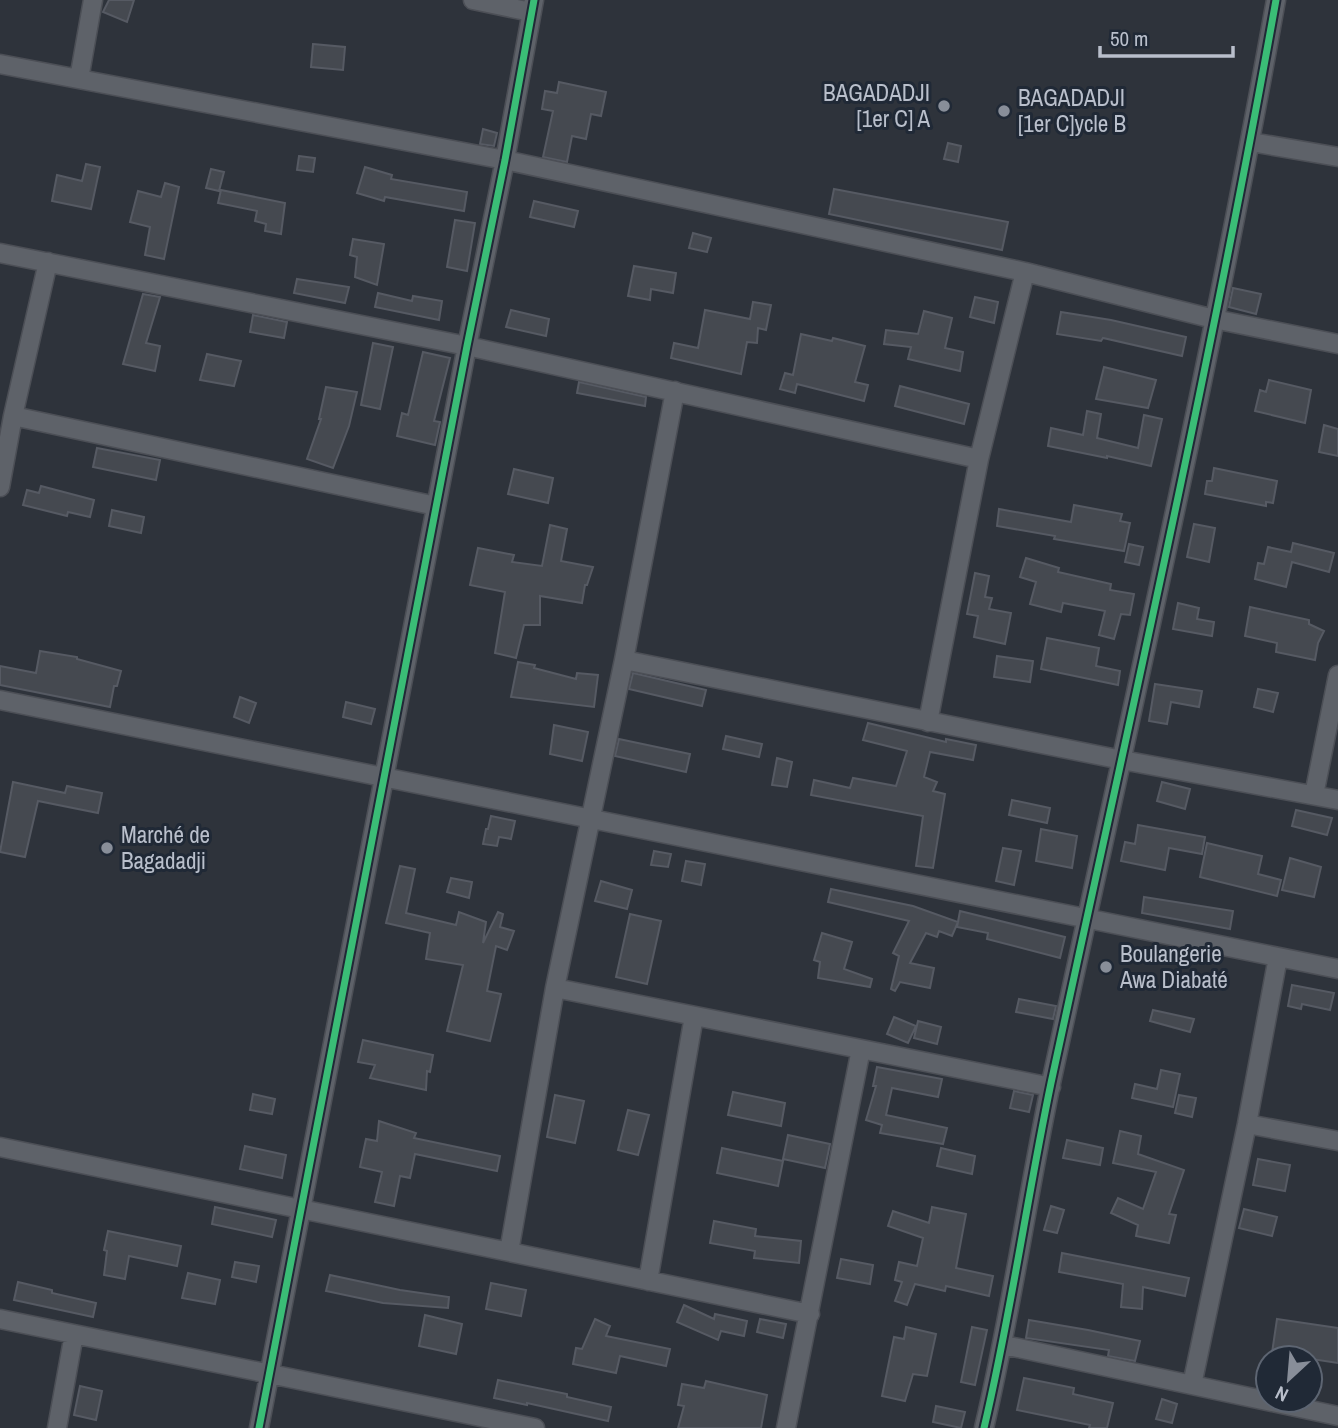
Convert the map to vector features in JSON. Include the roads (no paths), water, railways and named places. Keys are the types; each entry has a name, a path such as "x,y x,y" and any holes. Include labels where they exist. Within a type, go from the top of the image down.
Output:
{"street":[{"path":"79,79 93,0"},
{"path":"259,1428 533,6 473,0"},
{"path":"984,1428 1004,1345 1051,1087 1089,919 1251,142 1276,0"},
{"path":"0,64 505,160 1025,272 1214,319 1338,344"},
{"path":"1251,142 1338,157"},
{"path":"0,253 467,346 979,459"},
{"path":"0,487 48,262"},
{"path":"928,722 979,459 1025,272"},
{"path":"509,1252 555,988 624,660 675,391"},
{"path":"13,416 436,506"},
{"path":"624,660 928,722 1338,800"},
{"path":"1314,795 1338,675"},
{"path":"0,700 1338,969"},
{"path":"1192,1385 1247,1124 1278,957"},
{"path":"555,988 1051,1087"},
{"path":"648,1281 694,1016"},
{"path":"786,1428 861,1049"},
{"path":"1247,1124 1338,1141"},
{"path":"0,1147 810,1314"},
{"path":"0,1319 535,1428"},
{"path":"57,1428 74,1334"},
{"path":"1004,1345 1338,1416"}],"place":[{"name":"BAGADADJI [1er C] A","path":"944,106"},
{"name":"BAGADADJI [1er C]ycle B","path":"1004,111"},
{"name":"Marché de Bagadadji","path":"107,848"},
{"name":"Boulangerie Awa Diabaté","path":"1106,967"}]}
